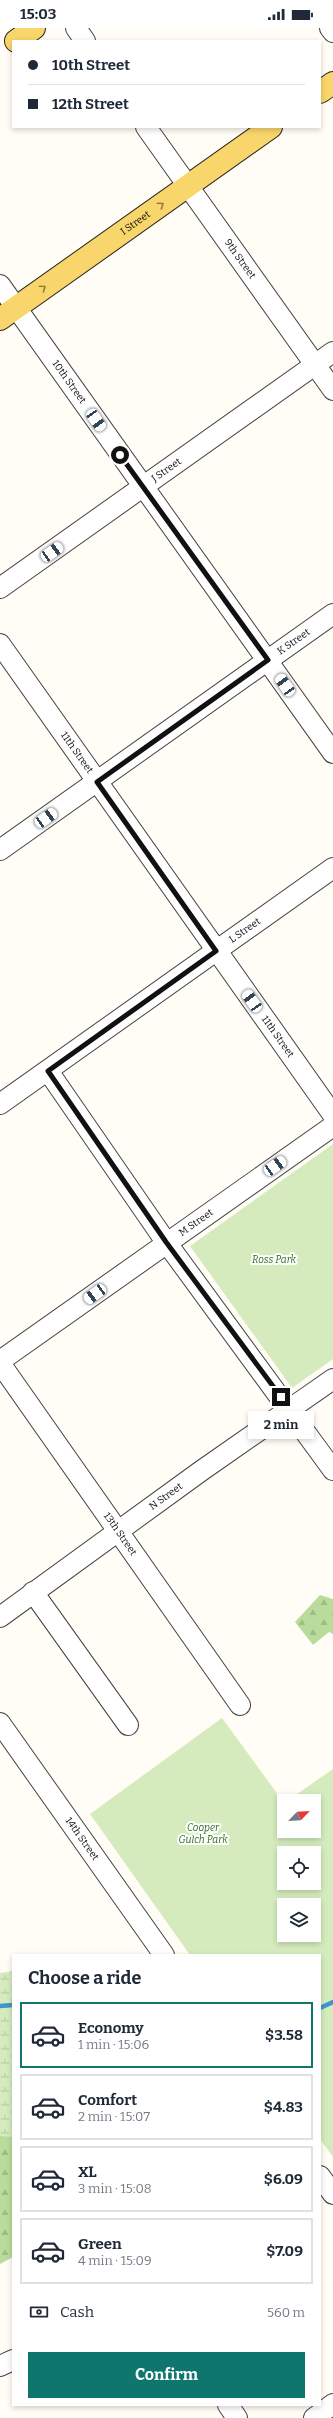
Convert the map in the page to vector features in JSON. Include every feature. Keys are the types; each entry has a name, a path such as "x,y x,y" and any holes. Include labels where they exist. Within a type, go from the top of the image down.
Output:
{"main road":[{"path":"17,40 34,28"},
{"path":"0,52 12,44"},
{"path":"321,91 333,83"},
{"name":"I Street","path":"8,313 270,128"}],"street":[{"path":"76,28 84,40"},
{"path":"330,28 333,32"},
{"name":"9th Street","path":"147,128 333,390"},
{"name":"10th Street","path":"0,285 8,313 143,487 333,752"},
{"name":"J Street","path":"0,588 333,352"},
{"name":"K Street","path":"0,850 333,614"},
{"name":"11th Street","path":"0,644 333,1115"},
{"name":"L Street","path":"0,1104 333,868"},
{"path":"48,1071 166,1242 333,1470"},
{"name":"M Street","path":"0,1362 166,1242 333,1126"},
{"name":"13th Street","path":"0,1362 240,1705"},
{"name":"N Street","path":"0,1617 333,1379"},
{"path":"33,1592 128,1725"},
{"name":"14th Street","path":"0,1723 163,1954"},
{"path":"321,2177 333,2194"},
{"path":"0,2366 12,2360"},
{"path":"314,2418 333,2404"},
{"path":"229,2406 237,2418"}],"green space":[{"name":"Ross Park","path":"333,1144 333,1359 292,1388 190,1246"},
{"path":"320,1595 333,1599 333,1634 329,1632 313,1645 295,1622"},
{"name":"Cooper Gulch Park","path":"222,1718 277,1794 277,1838 321,1838 321,1794 297,1794 333,1769 333,2157 321,2140 321,1954 189,1954 90,1814"},
{"path":"12,1971 12,2137 0,2136 0,1973"},
{"path":"12,1983 12,2258 0,2264 0,1988"}],"waterway":[{"path":"321,2008 333,2002"},
{"path":"0,2006 12,2005"}],"route":[{"path":"120,455 268,660 97,782 216,951 48,1071 166,1242 281,1397"}]}
